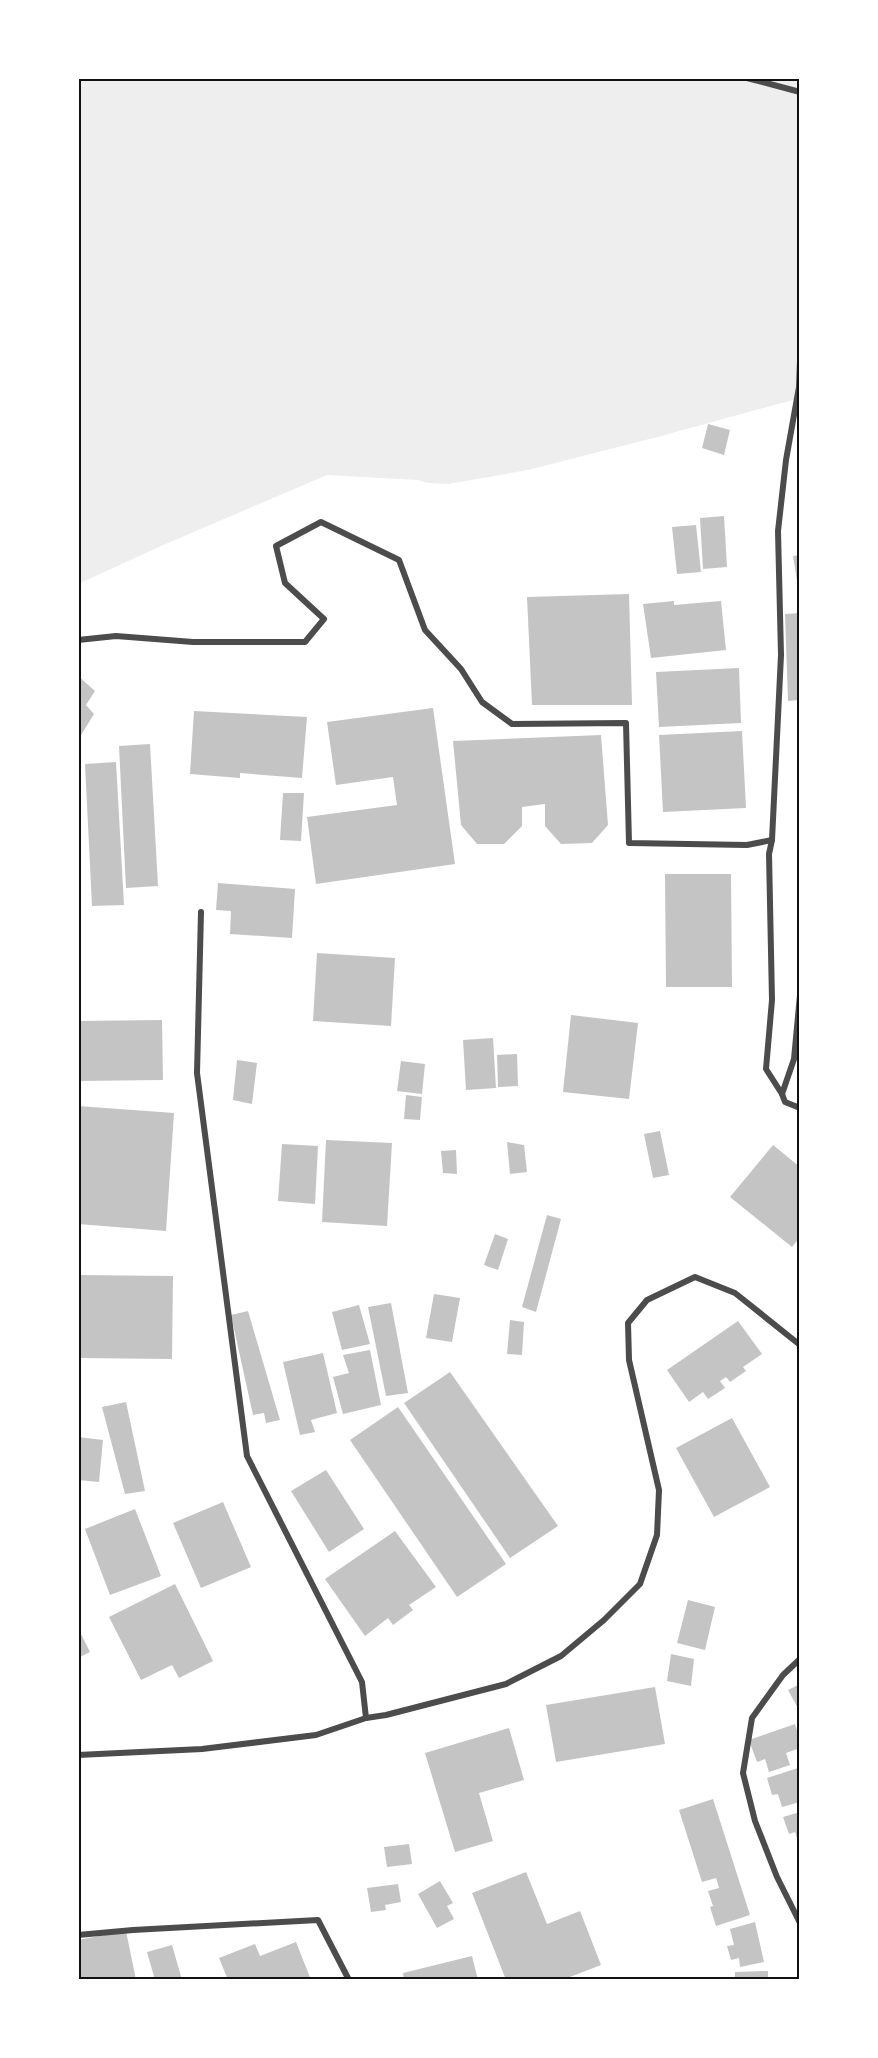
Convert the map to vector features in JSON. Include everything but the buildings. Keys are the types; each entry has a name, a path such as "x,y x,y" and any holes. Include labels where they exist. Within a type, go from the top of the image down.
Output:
{"street":[{"path":"747,78 800,92"},
{"path":"800,361 799,387 786,460 778,531 780,656 772,840 769,854 772,1000 766,1069 782,1094 784,1102 800,1107"},
{"path":"78,640 116,636 193,642 305,642 324,619 285,583 276,546 321,522 399,560 425,630 461,669 482,702 512,724 626,723 629,843 747,845 772,840"},
{"path":"201,912 197,1073 247,1456 362,1682 366,1718"},
{"path":"782,1094 794,1059 800,995"},
{"path":"78,1755 201,1749 316,1735 366,1718 386,1715 506,1684 561,1656 604,1620 640,1584 657,1534 659,1490 629,1360 628,1323 646,1300 695,1277 735,1293 800,1345"},
{"path":"800,1659 783,1675 752,1718 742,1773 755,1821 777,1877 800,1923"},
{"path":"78,1935 318,1920 348,1980"}],"shaded area":[{"path":"78,78 800,78 800,398 528,470 448,484 327,475 78,584"}]}
